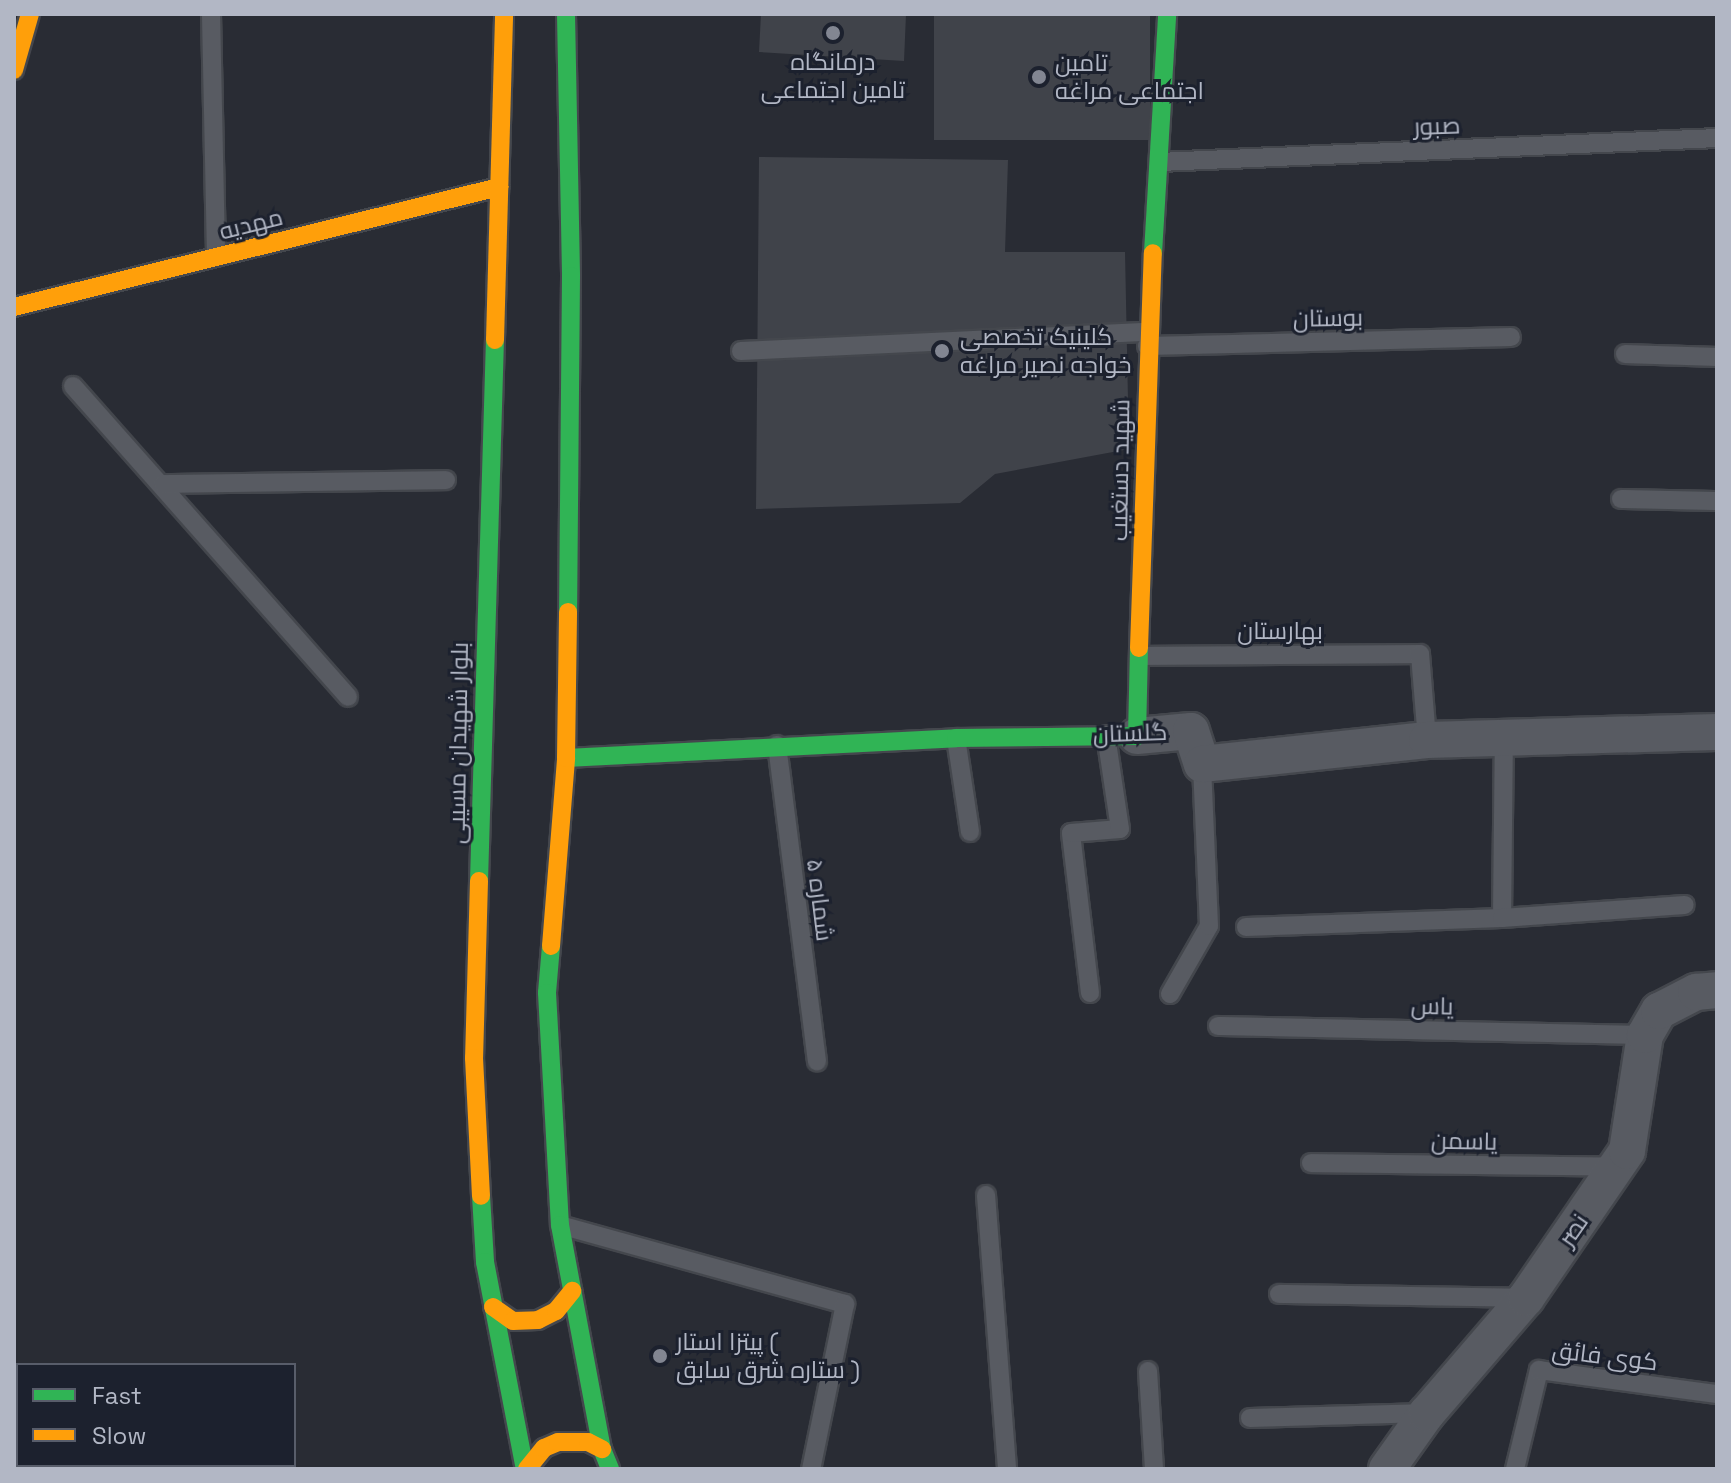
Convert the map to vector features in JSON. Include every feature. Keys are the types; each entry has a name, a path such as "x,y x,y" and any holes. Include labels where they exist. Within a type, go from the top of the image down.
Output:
{"main road":[{"path":"14,70 30,14"},
{"name":"بلوار شهیدان مسیبی","path":"504,14 474,1058 485,1262 526,1469"},
{"path":"566,14 571,292 566,758 547,993 560,1225 602,1449 610,1469"},
{"name":"شهید دستغیب","path":"1122,735 1141,656 1147,339 1167,14"},
{"name":"مهدیه","path":"14,307 499,187"},
{"name":"گلستان","path":"566,758 777,745 1122,735"},
{"path":"493,1307 513,1321 538,1320 556,1311 572,1291"},
{"path":"526,1469 544,1448 558,1442 588,1442 602,1449"}],"street":[{"name":"گلستان","path":"1122,735 1191,731 1202,764"},
{"path":"1202,764 1427,740 1717,732"},
{"path":"1645,1035 1659,1011 1696,992 1717,990"},
{"name":"نصر","path":"1387,1469 1427,1413 1526,1298 1627,1151 1645,1035"}],"lane":[{"path":"211,14 216,257"},
{"name":"صبور","path":"1159,162 1717,138"},
{"name":"بوستان","path":"741,351 1147,339 1511,337"},
{"path":"1625,354 1717,357"},
{"path":"73,386 163,484 348,697"},
{"path":"163,484 446,480"},
{"path":"1621,499 1717,501"},
{"name":"بهارستان","path":"1141,656 1420,654 1427,740"},
{"path":"1090,993 1071,833 1120,829 1122,735"},
{"path":"956,738 970,832"},
{"path":"1502,918 1504,739"},
{"name":"شماره ۵","path":"777,745 817,1061"},
{"path":"1170,994 1209,926 1202,764"},
{"path":"1246,927 1502,918 1685,905"},
{"name":"یاس","path":"1218,1026 1645,1035"},
{"name":"یاسمن","path":"1311,1163 1617,1167"},
{"path":"986,1195 1007,1469"},
{"path":"560,1225 845,1304 811,1469"},
{"path":"1279,1294 1526,1298"},
{"name":"کوی فائق","path":"1515,1469 1539,1370 1717,1394"},
{"path":"1148,1371 1154,1469"},
{"path":"1250,1418 1427,1413"}],"building":[{"name":"درمانگاه تامین اجتماعی","path":"761,14 906,14 904,61 759,52"},
{"name":"تامین اجتماعی مراغه","path":"934,14 1150,14 1150,140 934,140"},
{"name":"کلینیک تخصصی خواجه نصیر مراغه","path":"759,157 1008,160 1005,252 1125,252 1129,449 995,474 960,503 756,509"}],"traffic: fast":[{"path":"566,14 571,276 568,612"},
{"path":"1153,253 1167,14"},
{"path":"479,881 495,340"},
{"path":"566,758 956,738 1137,736 1139,648"},
{"path":"551,946 547,993 560,1225 602,1449 610,1469"},
{"path":"481,1196 485,1262 525,1469"}],"traffic: slow":[{"path":"14,70 30,14"},
{"path":"495,340 504,14"},
{"path":"14,307 499,187"},
{"path":"1139,648 1153,253"},
{"path":"551,946 566,758 568,612"},
{"path":"479,881 474,1058 481,1196"},
{"path":"493,1307 513,1321 538,1320 556,1311 572,1291"},
{"path":"527,1469 544,1448 558,1442 588,1442 602,1449"}],"place":[{"name":"درمانگاه تامین اجتماعی","path":"833,33"},
{"name":"تامین اجتماعی مراغه","path":"1039,77"},
{"name":"کلینیک تخصصی خواجه نصیر مراغه","path":"942,351"},
{"name":"پیتزا استار ( ستاره شرق سابق )","path":"660,1356"}]}
